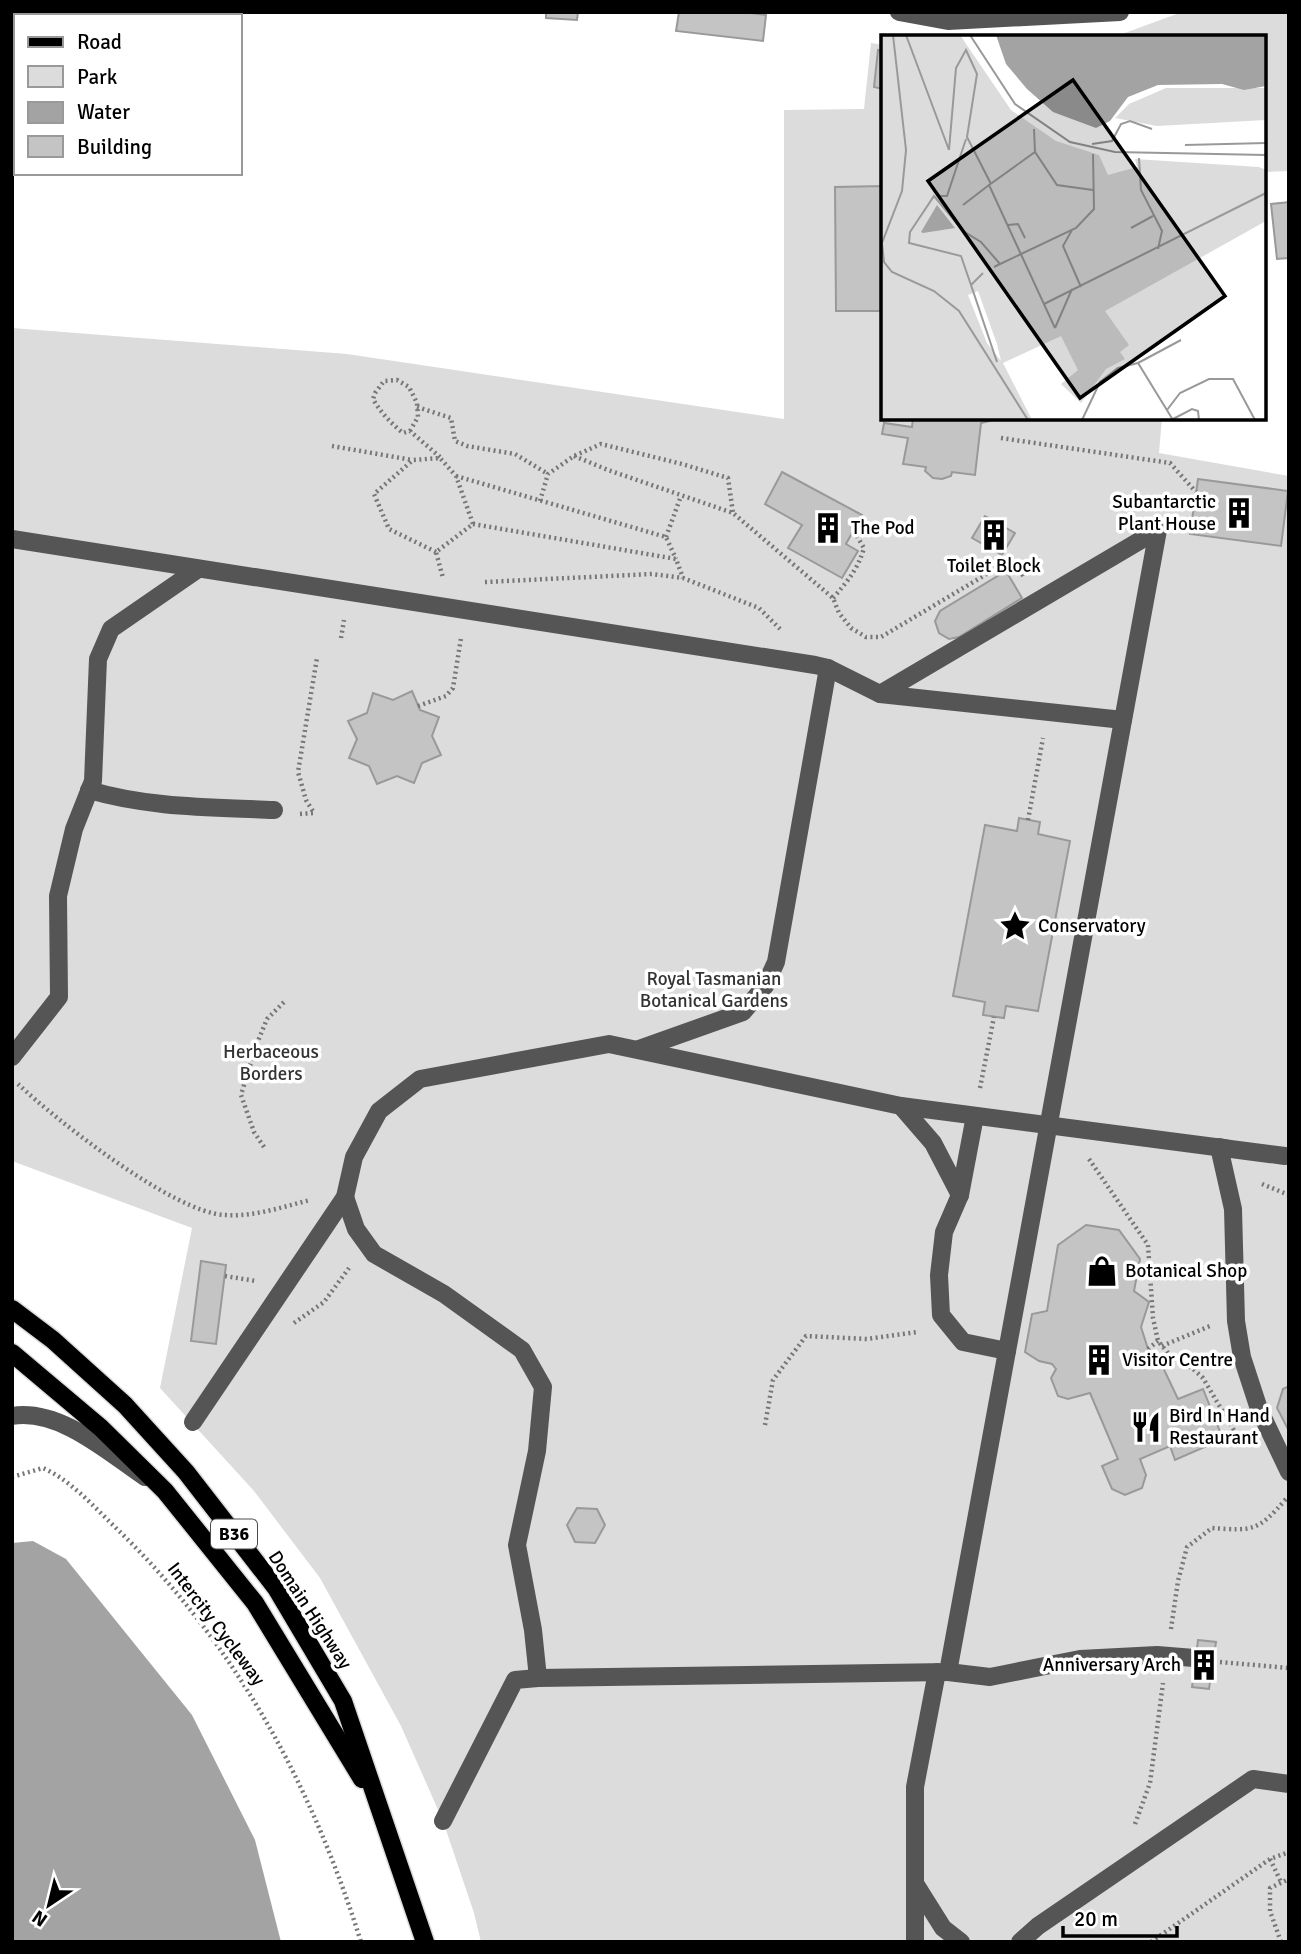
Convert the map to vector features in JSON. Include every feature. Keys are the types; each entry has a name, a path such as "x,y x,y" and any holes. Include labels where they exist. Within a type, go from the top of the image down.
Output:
{"main road":[{"name":"Domain Highway","path":"12,1309 52,1340 125,1405 186,1472 276,1588 343,1701 425,1942"},
{"name":"Domain Highway","path":"12,1353 101,1428 165,1491 256,1603 381,1812"}],"street":[{"path":"899,12 948,21 1120,12"},
{"path":"880,694 1158,530 1007,1351 943,1672 915,1787 915,1942"},
{"path":"12,539 822,666 880,694 1123,720"},
{"path":"12,1057 59,997 58,896 74,829 93,781 98,659 111,629 198,569"},
{"path":"639,1049 743,1012 765,986 776,962 822,666"},
{"path":"89,790 118,799 163,805 274,810"},
{"path":"192,1422 345,1196 354,1157 379,1111 419,1079 609,1044 901,1106 1285,1156"},
{"path":"901,1106 933,1143 960,1195"},
{"path":"975,1116 960,1195 944,1232 939,1275 941,1315 963,1342 1007,1351"},
{"path":"1219,1147 1233,1209 1236,1321 1242,1357 1259,1409 1289,1472"},
{"path":"345,1196 356,1229 374,1254 444,1294 522,1350 543,1387 537,1451 517,1545 533,1630 538,1678"},
{"path":"12,1416 25,1413 65,1423 165,1491"},
{"path":"443,1821 515,1679 943,1672 990,1677 1080,1659 1167,1656 1194,1658"},
{"path":"1020,1942 1038,1926 1253,1779 1289,1784"},
{"path":"916,1885 943,1928 961,1942"}],"path":[{"path":"397,380 409,387 418,417 410,431 403,433 390,423 373,399 384,382 397,380"},
{"path":"417,407 451,418 455,441 467,446 515,454 548,474"},
{"path":"410,431 456,476 473,524"},
{"path":"1001,438 1170,463 1196,492"},
{"path":"540,500 548,474 575,456 601,444 728,478 733,513"},
{"path":"332,446 412,460 440,458"},
{"path":"575,456 733,513 833,598 839,613 851,628 866,637 881,637 1012,559 1038,599"},
{"path":"412,460 374,494 389,529 436,552 445,584 424,603"},
{"path":"456,476 666,537"},
{"path":"681,496 666,537 683,578"},
{"path":"436,552 473,524 676,559"},
{"path":"833,598 856,571 860,561 864,548 854,531"},
{"path":"472,583 652,575 683,578 759,608 822,666"},
{"path":"418,706 446,696 453,688 466,609"},
{"path":"314,813 306,800 298,772 317,658"},
{"path":"1028,820 1047,712"},
{"path":"264,1147 254,1132 241,1095 267,1019 286,1000"},
{"path":"975,1116 993,1017"},
{"path":"12,1079 33,1099 130,1171 177,1199 210,1212 223,1215 254,1214 317,1198 350,1177"},
{"path":"1067,1127 1148,1245 1153,1318 1160,1344 1174,1360 1192,1368 1203,1378 1240,1441 1250,1451 1276,1449"},
{"path":"264,1316 276,1323 297,1323 324,1302 366,1243"},
{"path":"765,1425 773,1380 806,1336 867,1339 949,1325"},
{"path":"1148,1349 1194,1331"},
{"name":"Intercity Cycleway","path":"12,1478 43,1468 56,1474 154,1564 198,1618 259,1707 296,1777 329,1853 361,1942"},
{"path":"1132,1862 1133,1830 1150,1783 1178,1581 1187,1547 1212,1528 1244,1530 1267,1521 1289,1496"},
{"path":"1215,1661 1289,1668"},
{"path":"1151,1942 1270,1859 1289,1852"},
{"path":"1270,1859 1281,1882"},
{"path":"1281,1942 1270,1911 1270,1888 1289,1879"}],"green space":[{"path":"1182,12 1289,12 1289,171 1266,172 1266,35 1119,35"},
{"name":"Royal Tasmanian Botanical Gardens","path":"871,43 881,45 881,420 1162,420 1159,453 1289,476 1289,1942 481,1942 443,1821 401,1726 320,1578 254,1491 160,1388 192,1228 12,1161 12,328 347,354 784,419 784,110 864,109"}],"water":[{"path":"33,1541 66,1559 192,1715 255,1840 281,1942 12,1942 12,1543"}],"building":[{"path":"546,12 578,12 577,20 546,18"},
{"path":"679,12 743,12 766,15 763,41 676,31"},
{"path":"878,50 881,51 881,89 874,87"},
{"path":"881,186 881,311 836,311 835,187"},
{"path":"1289,202 1289,258 1277,259 1271,204"},
{"path":"913,420 990,420 981,423 975,475 952,472 951,476 942,479 933,478 925,471 926,467 903,464 908,438 882,434 884,423 912,427"},
{"name":"The Pod","path":"782,472 862,515 846,544 858,551 842,578 788,548 802,525 765,504"},
{"name":"Subantarctic Plant House","path":"1198,479 1288,491 1281,546 1190,534"},
{"name":"Toilet Block","path":"985,516 1015,533 1002,555 972,538"},
{"path":"1006,571 1022,598 959,637 949,639 939,633 935,621 940,611"},
{"path":"412,691 420,710 439,717 432,736 441,755 422,763 414,783 397,776 377,784 369,766 349,758 357,739 348,721 367,713 373,693 393,700"},
{"path":"1019,818 1040,822 1038,834 1070,841 1038,1011 1006,1006 1004,1018 983,1015 985,1002 953,996 985,825 1017,831"},
{"name":"Visitor Centre","path":"1086,1225 1119,1230 1140,1259 1134,1291 1149,1302 1141,1327 1148,1349 1159,1359 1178,1399 1203,1389 1223,1439 1175,1460 1170,1446 1140,1459 1146,1475 1142,1488 1125,1495 1112,1489 1102,1466 1118,1459 1090,1393 1068,1399 1058,1396 1051,1378 1056,1369 1052,1364 1039,1361 1025,1352 1032,1314 1047,1311 1058,1245"},
{"path":"201,1261 226,1265 216,1344 191,1341"},
{"path":"1289,1386 1289,1431 1277,1408 1283,1389"},
{"path":"577,1508 597,1509 605,1525 595,1543 575,1542 567,1525"},
{"name":"Anniversary Arch","path":"1198,1640 1216,1642 1209,1689 1192,1687"}],"place":[{"name":"Subantarctic Plant House","path":"1239,513"},
{"name":"The Pod","path":"828,528"},
{"name":"Toilet Block","path":"994,535"},
{"name":"Conservatory","path":"1015,926"},
{"name":"Botanical Shop","path":"1102,1271"},
{"name":"Visitor Centre","path":"1099,1360"},
{"name":"Bird In Hand Restaurant","path":"1146,1427"},
{"name":"Anniversary Arch","path":"1204,1665"}],"park label":[{"name":"Herbaceous Borders","path":"271,1063"}]}
